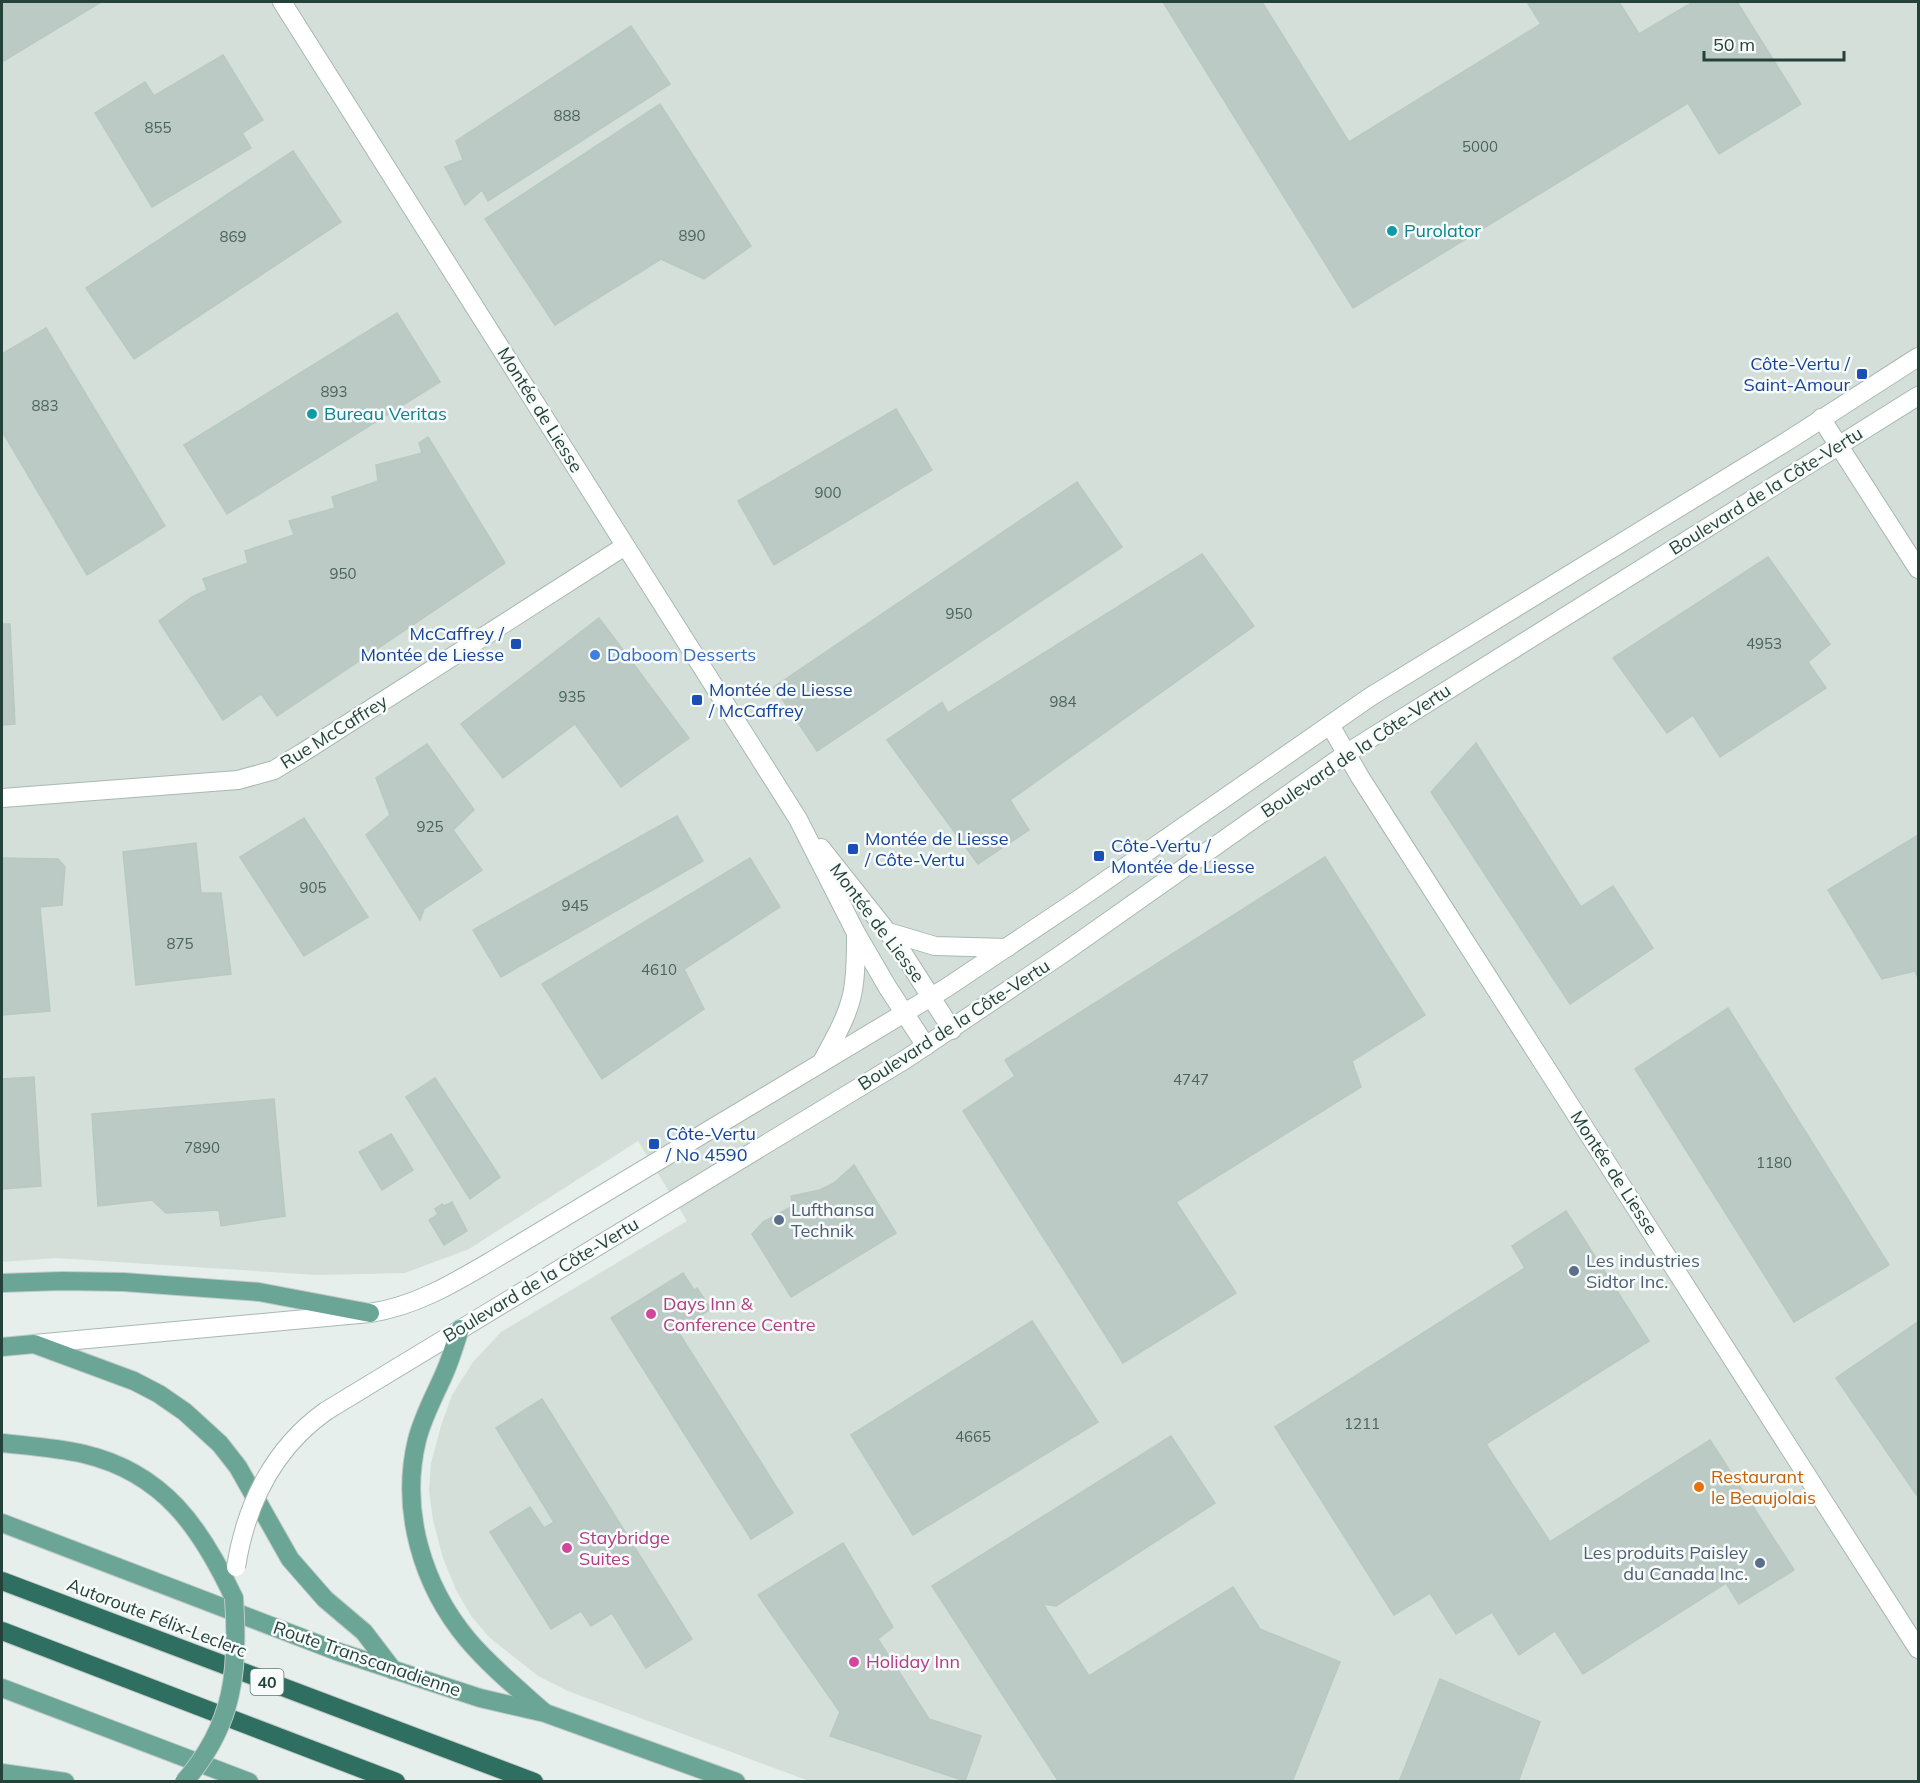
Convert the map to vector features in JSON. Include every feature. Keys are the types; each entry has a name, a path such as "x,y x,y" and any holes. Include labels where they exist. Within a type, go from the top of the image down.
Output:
{"highway":[{"name":"Autoroute Félix-Leclerc","path":"2,1581 534,1782"},
{"path":"2,1631 396,1782"}],"main road":[{"path":"2,1282 94,1281 259,1292 370,1313"},
{"path":"460,1329 417,1439 411,1491 420,1552 433,1586 453,1622 483,1656 545,1713"},
{"path":"34,1344 146,1387 173,1403 208,1432 238,1467 290,1559 325,1599 364,1632 393,1670"},
{"name":"Boulevard de la Côte-Vertu","path":"2,1347 34,1344"},
{"path":"2,1443 71,1451 107,1461 153,1485 179,1508 208,1547 234,1598"},
{"name":"Route Transcanadienne","path":"2,1523 329,1648 480,1698 545,1713 736,1782"},
{"name":"Boulevard de la Côte-Vertu","path":"184,1782 201,1761 213,1740 230,1692 237,1645 234,1598"},
{"path":"2,1688 249,1782"},
{"path":"2,1773 65,1782"}],"street":[{"name":"Montée de Liesse","path":"282,2 798,819 856,933 926,1046"},
{"name":"Boulevard de la Côte-Vertu","path":"34,1344 370,1313 416,1302 462,1278 932,997 1007,948 1370,698 1918,357"},
{"name":"Boulevard de la Côte-Vertu","path":"234,1598 238,1550 259,1489 285,1448 304,1428 326,1411 952,1030 1347,753 1918,396"},
{"path":"1821,418 1918,569"},
{"name":"Rue McCaffrey","path":"2,798 238,780 261,775 302,753 625,546"},
{"name":"Montée de Liesse","path":"1330,725 1918,1649"},
{"name":"Montée de Liesse","path":"798,819 888,932 952,1030"},
{"path":"888,932 935,946 1007,948"},
{"path":"822,1062 843,1021 850,1001 854,983 856,933"}],"shaded area":[{"path":"2,2 1918,2 1918,1781 809,1781 568,1691 538,1676 490,1638 472,1617 456,1590 443,1558 433,1520 429,1491 431,1463 452,1395 473,1362 501,1332 687,1221 638,1141 469,1249 405,1273 316,1275 56,1258 2,1262"}],"building":[{"path":"2,2 101,2 2,62"},
{"name":"Purolator","path":"1163,2 1262,2 1349,142 1541,24 1527,2 1619,2 1639,34 1693,2 1737,2 1801,104 1719,154 1688,103 1353,308"},
{"path":"631,26 670,84 488,201 482,190 465,205 445,167 463,160 456,141"},
{"path":"223,55 263,120 242,133 251,148 152,207 95,113 145,82 154,96"},
{"path":"660,104 751,246 704,279 661,259 555,325 485,219"},
{"path":"293,151 341,222 134,359 86,288"},
{"name":"Bureau Veritas","path":"397,313 440,382 227,514 184,445"},
{"path":"46,328 165,526 87,575 2,431 2,354"},
{"path":"896,409 932,470 774,565 738,501"},
{"path":"428,437 505,563 277,716 261,694 223,720 159,621 192,597 207,590 203,579 248,563 245,551 294,535 289,521 335,508 332,497 378,481 376,465 422,453 419,443"},
{"path":"1077,482 1122,547 817,751 774,687"},
{"path":"1202,554 1254,626 1010,800 1029,830 978,864 887,740 942,702 948,713"},
{"path":"1768,557 1830,644 1808,662 1826,688 1720,757 1693,715 1667,733 1613,658"},
{"path":"599,618 689,738 621,787 575,724 503,778 461,724"},
{"path":"2,624 10,624 15,724 2,725"},
{"path":"1476,743 1581,907 1613,886 1653,948 1570,1004 1431,792"},
{"path":"427,744 474,810 453,830 482,870 424,909 420,920 366,835 390,815 376,778"},
{"path":"677,816 703,861 501,977 473,930"},
{"path":"304,818 368,917 304,956 240,857"},
{"path":"1918,835 1918,978 1915,971 1882,979 1828,890"},
{"path":"196,843 201,893 221,893 231,974 136,985 123,852"},
{"path":"1325,857 1425,1015 1352,1061 1361,1087 1176,1202 1236,1293 1123,1363 963,1111 1015,1076 1005,1060"},
{"path":"2,858 58,859 65,867 62,905 40,907 50,1011 2,1015"},
{"path":"750,858 780,907 684,969 704,1009 602,1079 542,984"},
{"path":"1728,1008 1889,1265 1794,1322 1635,1069"},
{"path":"34,1077 41,1186 2,1189 2,1079"},
{"path":"435,1078 500,1177 470,1199 406,1097"},
{"path":"274,1099 285,1216 221,1226 219,1210 166,1213 152,1200 98,1206 92,1114"},
{"path":"391,1134 413,1170 382,1190 359,1152"},
{"path":"854,1165 896,1233 791,1297 752,1234 763,1222 793,1206 791,1196 820,1190 834,1183"},
{"path":"452,1202 467,1231 444,1245 429,1220 438,1214 435,1209 442,1204 444,1206"},
{"path":"1566,1211 1649,1341 1486,1444 1550,1542 1710,1440 1794,1570 1739,1604 1726,1583 1583,1674 1555,1631 1519,1655 1492,1612 1456,1634 1430,1593 1394,1615 1275,1427 1525,1268 1512,1246"},
{"path":"683,1273 694,1290 697,1288 711,1309 677,1330 793,1513 751,1539 611,1318"},
{"path":"1032,1321 1098,1422 913,1535 851,1435"},
{"path":"1918,1322 1918,1497 1836,1378"},
{"path":"542,1399 692,1639 646,1668 612,1613 591,1626 581,1611 551,1629 490,1532 530,1507 544,1528 554,1522 496,1428"},
{"path":"1171,1436 1215,1503 1056,1606 1043,1604 1089,1676 1233,1587 1260,1629 1340,1662 1292,1782 1059,1782 932,1586"},
{"path":"843,1543 893,1627 878,1639 929,1719 981,1736 965,1781 830,1736 840,1712 758,1595"},
{"path":"1440,1679 1540,1722 1518,1782 1399,1782"}],"place":[{"name":"Purolator","path":"1392,231"},
{"name":"Côte-Vertu / Saint-Amour","path":"1862,374"},
{"name":"Bureau Veritas","path":"312,414"},
{"name":"McCaffrey / Montée de Liesse","path":"516,644"},
{"name":"Daboom Desserts","path":"595,655"},
{"name":"Montée de Liesse / McCaffrey","path":"697,700"},
{"name":"Montée de Liesse / Côte-Vertu","path":"853,849"},
{"name":"Côte-Vertu / Montée de Liesse","path":"1099,856"},
{"name":"Côte-Vertu / No 4590","path":"654,1144"},
{"name":"Lufthansa Technik","path":"779,1220"},
{"name":"Les industries Sidtor Inc.","path":"1574,1271"},
{"name":"Days Inn & Conference Centre","path":"651,1314"},
{"name":"Restaurant le Beaujolais","path":"1699,1487"},
{"name":"Staybridge Suites","path":"567,1548"},
{"name":"Les produits Paisley du Canada Inc.","path":"1760,1563"},
{"name":"Holiday Inn","path":"854,1662"}]}
